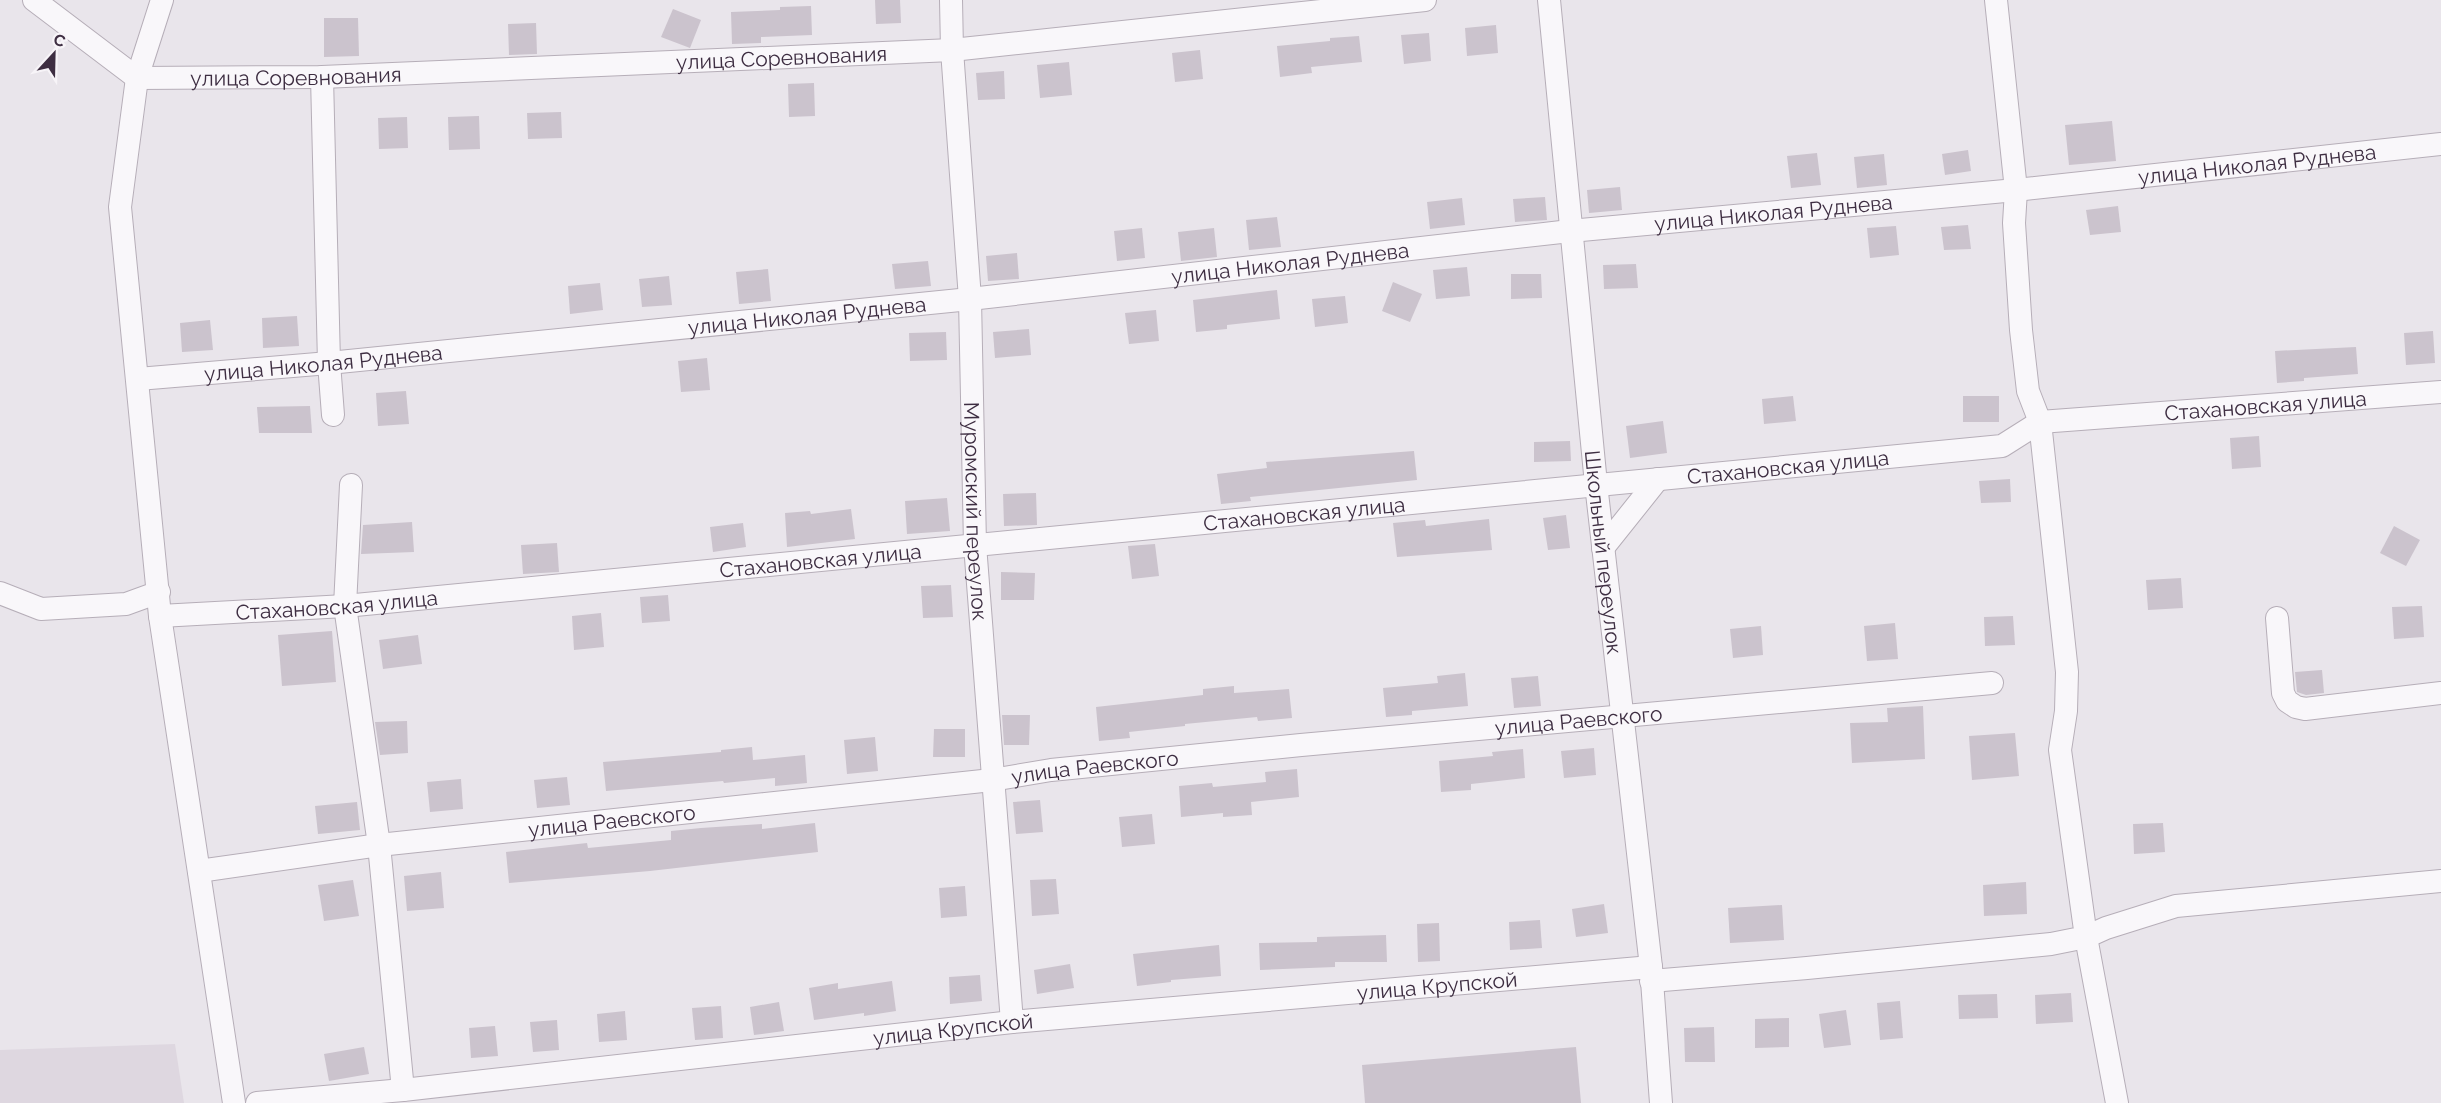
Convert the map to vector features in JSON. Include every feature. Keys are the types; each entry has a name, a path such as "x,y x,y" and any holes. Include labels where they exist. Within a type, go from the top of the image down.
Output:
{"street":[{"path":"34,0 137,78"},
{"path":"162,0 137,78 120,207 160,616 234,1103"},
{"name":"Муромский переулок","path":"951,0 952,50 970,299 975,544 1012,1022"},
{"name":"улица Соревнования","path":"137,78 322,77 952,50 1425,0"},
{"name":"Школьный переулок","path":"1549,0 1596,484 1651,974 1661,1103"},
{"path":"1996,0 2016,190 2014,223 2021,330 2028,391 2040,422 2067,672 2066,711 2060,750 2086,937 2118,1103"},
{"path":"322,77 329,363 333,416"},
{"name":"улица Николая Руднева","path":"138,379 329,363 970,299 1570,231 2016,190 2441,144"},
{"name":"Стахановская улица","path":"160,616 345,606 2002,446 2040,422 2441,392"},
{"path":"1603,548 1658,479"},
{"path":"351,485 345,606 379,845 403,1090"},
{"path":"0,593 41,609 126,604 159,592"},
{"path":"2277,618 2283,693 2296,707 2323,708 2441,693"},
{"name":"улица Раевского","path":"199,871 379,845 992,780 1051,770 1992,683"},
{"name":"улица Крупской","path":"257,1103 403,1090 1012,1022 1651,974 1807,968 2051,944 2086,937 2106,928 2176,906 2441,881"}],"shaded area":[{"path":"175,1044 184,1103 0,1103 0,1050"}],"building":[{"path":"875,0 900,0 901,23 876,24"},
{"path":"811,6 812,35 761,37 761,43 732,44 731,12"},
{"path":"673,9 701,20 690,48 661,37"},
{"path":"324,18 358,18 359,56 324,57"},
{"path":"536,23 537,54 509,55 508,24"},
{"path":"1496,25 1498,53 1467,56 1465,28"},
{"path":"1429,33 1431,61 1404,64 1401,35"},
{"path":"1359,36 1362,62 1311,67 1312,73 1280,77 1277,46"},
{"path":"1200,50 1203,79 1175,82 1172,53"},
{"path":"1069,62 1072,95 1040,98 1037,65"},
{"path":"1004,71 1005,99 978,100 976,73"},
{"path":"814,83 815,116 789,117 788,84"},
{"path":"561,112 562,138 528,139 527,113"},
{"path":"479,116 480,149 449,150 448,117"},
{"path":"407,117 408,148 379,149 378,118"},
{"path":"2112,121 2116,161 2069,165 2065,125"},
{"path":"1968,150 1971,171 1945,175 1942,154"},
{"path":"1817,153 1821,185 1791,188 1787,156"},
{"path":"1884,154 1887,185 1857,188 1854,157"},
{"path":"1620,187 1622,210 1589,213 1587,190"},
{"path":"1545,197 1547,220 1515,222 1513,199"},
{"path":"1462,198 1465,225 1430,229 1427,202"},
{"path":"2118,206 2121,232 2090,235 2086,210"},
{"path":"1277,217 1281,247 1249,250 1246,220"},
{"path":"1968,225 1971,249 1944,250 1941,227"},
{"path":"1896,226 1899,255 1870,258 1867,228"},
{"path":"1142,228 1145,258 1117,261 1114,231"},
{"path":"1214,228 1217,257 1181,261 1178,232"},
{"path":"1017,253 1019,279 988,281 986,256"},
{"path":"928,261 931,286 895,289 892,264"},
{"path":"1636,264 1638,288 1604,289 1603,265"},
{"path":"1467,267 1470,296 1436,299 1433,270"},
{"path":"768,269 771,301 739,304 736,272"},
{"path":"1511,274 1541,274 1542,298 1511,299"},
{"path":"669,276 672,305 642,307 639,279"},
{"path":"1393,282 1422,294 1410,322 1382,311"},
{"path":"600,283 603,310 570,314 568,286"},
{"path":"1277,290 1280,319 1227,325 1227,329 1196,332 1193,300"},
{"path":"1345,296 1348,323 1315,327 1312,299"},
{"path":"1156,310 1159,341 1129,344 1125,313"},
{"path":"297,316 299,346 263,348 262,318"},
{"path":"210,320 213,350 182,352 180,323"},
{"path":"1029,329 1031,355 995,358 993,332"},
{"path":"2433,331 2435,363 2406,365 2404,333"},
{"path":"946,332 947,360 910,361 909,333"},
{"path":"2356,347 2358,374 2304,378 2304,381 2277,383 2275,351"},
{"path":"707,358 710,390 681,392 678,361"},
{"path":"406,391 409,424 378,426 376,393"},
{"path":"1793,396 1796,421 1764,424 1762,399"},
{"path":"1963,396 1999,396 1999,422 1963,422"},
{"path":"310,406 312,433 259,433 257,407"},
{"path":"1663,421 1667,453 1630,458 1626,426"},
{"path":"2259,436 2261,467 2232,469 2230,438"},
{"path":"1570,441 1571,461 1534,462 1534,442"},
{"path":"1414,451 1417,480 1250,497 1251,501 1221,504 1217,474 1267,468 1266,462"},
{"path":"2010,479 2011,502 1981,503 1979,481"},
{"path":"1036,493 1037,525 1004,526 1003,494"},
{"path":"947,498 950,531 907,534 905,501"},
{"path":"851,509 855,539 787,547 785,513 810,511 811,514"},
{"path":"1566,515 1570,548 1548,550 1543,518"},
{"path":"1489,519 1492,550 1397,557 1393,523 1425,520 1426,526"},
{"path":"412,522 414,552 361,554 363,525"},
{"path":"743,523 746,547 713,552 710,527"},
{"path":"2394,526 2420,540 2406,566 2380,553"},
{"path":"557,543 559,572 523,574 521,545"},
{"path":"1155,544 1159,576 1132,579 1128,546"},
{"path":"1001,572 1035,573 1034,600 1001,600"},
{"path":"2181,578 2183,608 2148,610 2146,580"},
{"path":"951,585 953,617 923,618 921,586"},
{"path":"668,595 670,621 642,623 640,597"},
{"path":"2422,606 2424,637 2394,639 2392,607"},
{"path":"601,613 604,647 574,650 572,616"},
{"path":"2013,616 2015,645 1985,646 1984,617"},
{"path":"1895,623 1898,659 1867,661 1864,626"},
{"path":"1761,626 1763,655 1733,658 1730,629"},
{"path":"332,631 336,682 282,686 278,635"},
{"path":"418,635 422,664 383,669 379,640"},
{"path":"2322,670 2324,693 2306,695 2297,692 2295,672"},
{"path":"1465,673 1468,706 1412,711 1412,715 1386,717 1383,688 1438,683 1437,676"},
{"path":"1538,676 1541,706 1514,708 1511,678"},
{"path":"1234,686 1234,693 1289,689 1292,718 1258,721 1257,717 1185,724 1185,726 1129,732 1130,738 1099,741 1096,707 1203,695 1203,689"},
{"path":"1923,706 1925,759 1852,763 1850,723 1888,722 1887,708"},
{"path":"1002,715 1030,715 1029,745 1004,745"},
{"path":"407,721 408,753 380,755 375,722"},
{"path":"934,729 965,729 965,757 933,757"},
{"path":"2015,733 2019,776 1972,780 1969,736"},
{"path":"875,737 878,771 847,774 844,740"},
{"path":"752,747 753,760 805,755 807,783 775,786 775,778 606,791 603,762 721,752 721,750"},
{"path":"1594,748 1596,775 1564,778 1561,751"},
{"path":"1523,749 1525,778 1471,784 1471,790 1441,792 1439,761 1493,756 1492,752"},
{"path":"1297,769 1299,797 1251,802 1252,815 1223,817 1223,813 1181,817 1179,786 1212,783 1213,787 1266,782 1265,772"},
{"path":"567,777 570,805 537,808 534,780"},
{"path":"461,779 463,809 430,812 427,782"},
{"path":"1040,800 1043,832 1016,834 1013,802"},
{"path":"357,802 360,830 318,834 315,806"},
{"path":"1152,814 1155,844 1122,847 1119,817"},
{"path":"815,823 818,852 650,871 509,883 506,852 587,843 588,848 671,840 671,831 701,828 762,824 762,829"},
{"path":"2163,823 2165,852 2134,854 2133,824"},
{"path":"441,872 444,908 407,911 404,876"},
{"path":"1056,879 1059,914 1032,916 1030,880"},
{"path":"353,880 359,916 324,921 318,885"},
{"path":"2026,882 2027,914 1984,916 1983,885"},
{"path":"965,886 967,916 941,918 939,888"},
{"path":"1604,904 1608,933 1576,937 1572,909"},
{"path":"1782,905 1784,940 1730,943 1728,908"},
{"path":"1540,920 1542,948 1510,950 1509,922"},
{"path":"1439,923 1440,961 1418,962 1417,924"},
{"path":"1386,935 1387,962 1335,962 1335,967 1260,970 1259,943 1317,942 1317,937"},
{"path":"1219,945 1221,976 1171,980 1171,982 1137,986 1133,954"},
{"path":"1070,964 1074,988 1037,994 1034,970"},
{"path":"980,975 982,1001 950,1004 949,977"},
{"path":"892,981 896,1011 814,1020 809,988 838,983 838,989"},
{"path":"2071,993 2073,1022 2036,1024 2035,995"},
{"path":"1997,994 1998,1018 1959,1019 1958,995"},
{"path":"1900,1001 1903,1038 1880,1040 1877,1003"},
{"path":"779,1002 784,1031 754,1035 750,1007"},
{"path":"721,1006 723,1038 695,1040 692,1008"},
{"path":"1846,1010 1851,1045 1824,1048 1819,1014"},
{"path":"625,1011 627,1040 599,1042 597,1014"},
{"path":"1789,1018 1789,1047 1755,1048 1755,1019"},
{"path":"557,1020 559,1050 533,1052 530,1022"},
{"path":"495,1026 498,1056 471,1058 469,1028"},
{"path":"1714,1027 1715,1062 1685,1062 1684,1028"},
{"path":"364,1047 369,1074 329,1081 324,1054"},
{"path":"1576,1047 1581,1103 1365,1103 1362,1065"}]}
